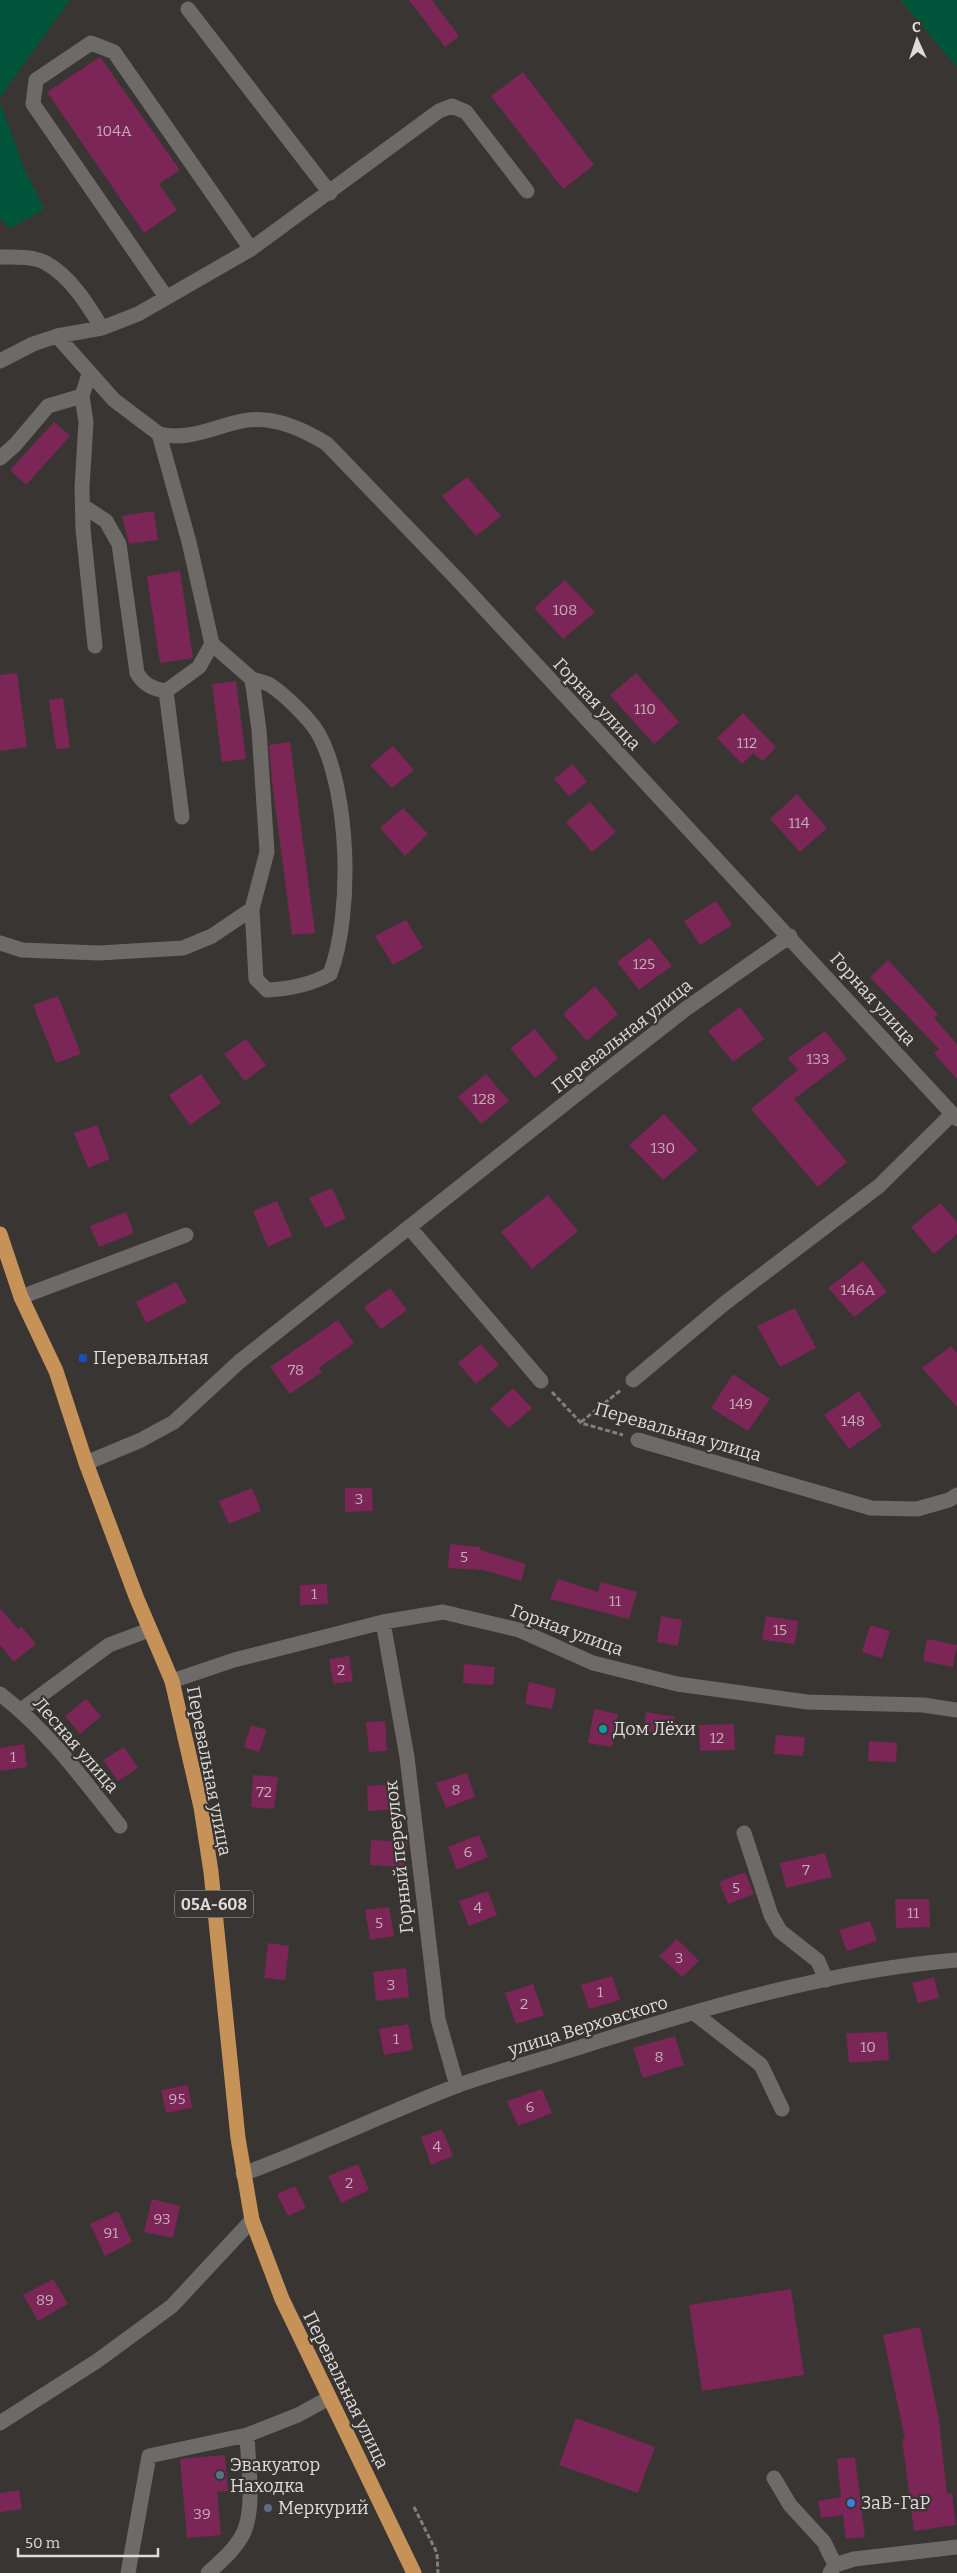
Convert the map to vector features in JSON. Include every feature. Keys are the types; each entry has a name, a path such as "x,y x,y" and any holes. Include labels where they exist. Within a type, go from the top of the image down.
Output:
{"highway":[{"name":"Перевальная улица","path":"0,1234 21,1297 56,1371 86,1463 149,1630 172,1681 202,1807 243,2174 252,2220 282,2299 414,2573"}],"street":[{"path":"188,9 330,193"},
{"path":"166,296 33,104 36,80 91,43 114,52 251,249"},
{"path":"0,361 33,344 57,336 102,328 138,314 166,296 251,249 330,193 439,111 452,106 466,112 527,191"},
{"path":"0,257 18,257 46,263 85,300 102,328"},
{"path":"57,336 88,374 114,400 159,434 189,542 212,644 252,679 269,685 298,710 318,733 335,778 347,873 338,952 330,974 313,983 285,989 267,990 256,979 252,909 267,852 259,730 252,679"},
{"path":"88,374 82,396 86,422 83,529 95,646"},
{"path":"0,458 15,445 48,406 82,396"},
{"name":"Горная улица","path":"159,434 186,437 256,419 276,422 312,434 326,444 457,579 955,1116"},
{"path":"83,506 106,521 118,544 138,673 142,681 155,690 166,691 199,668 212,644"},
{"path":"166,691 182,817"},
{"path":"0,943 22,950 99,953 183,948 212,936 252,909"},
{"name":"Перевальная улица","path":"86,1463 141,1440 174,1422 239,1362 409,1227 687,1008 790,936"},
{"path":"633,1380 725,1303 879,1186 955,1116"},
{"path":"409,1227 541,1381"},
{"path":"21,1297 186,1235"},
{"name":"Перевальная улица","path":"638,1440 871,1508 917,1509 949,1500 957,1495"},
{"name":"Горная улица","path":"172,1681 234,1660 383,1622 443,1612 519,1630 593,1663 677,1684 806,1702 923,1705 957,1710"},
{"name":"Горный переулок","path":"383,1622 407,1757 438,2019 457,2086"},
{"path":"20,1710 109,1645 149,1630"},
{"name":"Лесная улица","path":"0,1694 20,1710 78,1772 120,1826"},
{"path":"744,1833 771,1916 780,1931 818,1961 826,1980"},
{"name":"улица Верховского","path":"243,2174 305,2151 457,2086 694,2013 826,1980 908,1964 957,1960"},
{"path":"694,2013 761,2065 782,2109"},
{"path":"0,2423 97,2361 172,2306 252,2220"},
{"path":"128,2573 149,2456 247,2435 298,2415 330,2398"},
{"path":"208,2573 231,2551 244,2532 249,2512 247,2435"},
{"path":"774,2478 790,2505 824,2542 832,2569 854,2559 957,2547"}],"path":[{"path":"581,1423 633,1380"},
{"name":"Перевальная улица","path":"541,1381 581,1423 638,1440"},
{"path":"414,2507 437,2553 438,2573"}],"green space":[{"path":"0,0 70,0 0,97"},
{"path":"900,0 957,0 957,67"},
{"path":"0,103 25,170 44,209 10,229 0,217"}],"building":[{"path":"409,0 432,0 459,36 445,47"},
{"path":"100,57 180,170 159,184 177,210 144,233 47,92"},
{"path":"523,72 594,165 563,189 491,96"},
{"path":"54,422 70,436 26,485 10,470"},
{"path":"467,477 501,516 476,536 442,496"},
{"path":"154,511 158,540 129,544 122,516"},
{"path":"180,571 193,658 160,663 147,576"},
{"path":"565,580 595,612 563,639 534,608"},
{"path":"17,673 27,747 0,751 0,675"},
{"path":"636,673 679,722 654,744 610,695"},
{"path":"236,681 246,759 222,762 212,684"},
{"path":"63,698 70,748 56,749 49,700"},
{"path":"743,713 776,747 763,761 753,753 742,764 717,738"},
{"path":"290,742 315,933 292,935 269,745"},
{"path":"393,746 414,770 392,788 370,765"},
{"path":"573,764 587,782 569,796 554,779"},
{"path":"797,794 827,828 800,852 770,819"},
{"path":"590,802 616,832 592,852 566,822"},
{"path":"403,808 428,834 405,856 380,828"},
{"path":"716,901 732,925 700,945 684,921"},
{"path":"406,920 423,948 393,965 375,936"},
{"path":"650,938 672,966 639,990 617,962"},
{"path":"888,960 938,1014 934,1018 957,1044 957,1079 934,1053 939,1049 870,977"},
{"path":"595,986 618,1014 587,1041 563,1014"},
{"path":"58,996 81,1054 56,1063 33,1005"},
{"path":"740,1007 764,1039 733,1062 708,1031"},
{"path":"535,1029 558,1058 535,1078 510,1048"},
{"path":"825,1031 847,1059 794,1099 847,1162 818,1187 751,1109 798,1070 788,1058"},
{"path":"246,1039 266,1065 245,1081 224,1054"},
{"path":"201,1074 221,1103 190,1125 169,1095"},
{"path":"486,1074 509,1101 481,1124 458,1097"},
{"path":"664,1114 698,1150 663,1180 629,1145"},
{"path":"97,1125 110,1159 88,1168 74,1133"},
{"path":"332,1188 346,1218 325,1228 309,1198"},
{"path":"548,1195 578,1231 532,1269 501,1232"},
{"path":"277,1201 292,1236 268,1247 253,1211"},
{"path":"940,1203 957,1222 957,1234 934,1254 911,1227"},
{"path":"126,1212 134,1233 99,1247 90,1226"},
{"path":"863,1261 887,1292 854,1317 828,1288"},
{"path":"176,1282 187,1302 146,1323 136,1302"},
{"path":"390,1288 407,1310 381,1329 364,1307"},
{"path":"795,1308 816,1348 780,1367 757,1326"},
{"path":"338,1320 354,1343 319,1368 322,1372 290,1394 270,1367"},
{"path":"481,1344 499,1365 476,1384 458,1363"},
{"path":"951,1346 957,1353 957,1407 922,1368"},
{"path":"733,1374 770,1399 748,1431 711,1408"},
{"path":"513,1388 532,1408 509,1428 490,1409"},
{"path":"859,1391 882,1426 849,1449 824,1415"},
{"path":"252,1488 261,1511 229,1524 219,1501"},
{"path":"345,1488 372,1488 373,1511 345,1512"},
{"path":"450,1544 480,1547 480,1550 526,1564 521,1581 483,1570 448,1568"},
{"path":"558,1579 598,1592 601,1582 637,1592 629,1619 550,1599"},
{"path":"327,1584 328,1604 300,1605 300,1585"},
{"path":"0,1608 18,1629 21,1626 36,1644 14,1662 0,1645"},
{"path":"661,1616 682,1620 678,1646 657,1642"},
{"path":"766,1616 798,1621 795,1644 762,1640"},
{"path":"870,1625 890,1631 882,1658 862,1652"},
{"path":"927,1639 957,1645 953,1667 923,1661"},
{"path":"349,1656 353,1681 333,1684 329,1659"},
{"path":"464,1664 495,1667 493,1685 463,1683"},
{"path":"529,1682 556,1689 552,1709 525,1704"},
{"path":"86,1699 101,1716 80,1734 65,1716"},
{"name":"Дом Лёхи","path":"594,1709 618,1714 612,1747 588,1743"},
{"path":"646,1712 675,1717 672,1736 643,1732"},
{"path":"385,1721 387,1751 369,1752 366,1722"},
{"path":"734,1724 735,1750 700,1751 699,1725"},
{"path":"251,1725 267,1730 259,1752 244,1747"},
{"path":"776,1735 805,1737 803,1756 774,1754"},
{"path":"869,1741 897,1743 896,1762 868,1761"},
{"path":"24,1744 27,1767 0,1771 0,1748"},
{"path":"124,1747 138,1768 118,1781 103,1760"},
{"path":"467,1773 475,1797 446,1808 436,1783"},
{"path":"253,1775 278,1777 274,1809 251,1807"},
{"path":"395,1784 397,1809 368,1811 367,1786"},
{"path":"479,1835 488,1857 457,1870 448,1847"},
{"path":"371,1840 407,1842 405,1867 370,1865"},
{"path":"825,1853 832,1877 786,1888 780,1863"},
{"path":"745,1872 754,1894 728,1904 719,1882"},
{"path":"488,1891 497,1915 469,1926 459,1901"},
{"path":"895,1899 929,1899 930,1927 896,1928"},
{"path":"389,1907 394,1936 370,1940 365,1910"},
{"path":"870,1921 877,1941 847,1951 839,1930"},
{"path":"677,1939 699,1961 682,1977 659,1956"},
{"path":"268,1943 289,1946 285,1980 264,1978"},
{"path":"406,1968 409,1997 376,2001 373,1972"},
{"path":"612,1976 620,2000 589,2009 581,1985"},
{"path":"934,1977 939,1998 918,2003 912,1983"},
{"path":"533,1984 544,2015 516,2024 505,1993"},
{"path":"408,2024 413,2050 384,2055 379,2029"},
{"path":"887,2032 889,2060 849,2063 846,2033"},
{"path":"675,2036 684,2065 643,2078 633,2048"},
{"path":"188,2085 192,2108 166,2113 161,2090"},
{"path":"542,2089 552,2113 518,2126 507,2101"},
{"path":"442,2129 453,2156 431,2165 421,2137"},
{"path":"358,2164 369,2190 341,2203 328,2176"},
{"path":"295,2186 306,2208 288,2216 277,2194"},
{"path":"152,2199 180,2206 173,2238 144,2232"},
{"path":"118,2211 132,2242 105,2256 90,2224"},
{"path":"53,2279 68,2304 38,2321 23,2295"},
{"path":"791,2289 804,2375 702,2391 689,2305"},
{"path":"920,2327 939,2420 947,2494 952,2493 956,2525 914,2531 902,2439 905,2439 883,2335"},
{"path":"576,2418 655,2447 638,2493 559,2465"},
{"path":"225,2455 228,2491 217,2492 221,2535 187,2538 180,2459"},
{"path":"855,2457 865,2537 846,2539 843,2515 821,2518 818,2501 841,2497 837,2459"},
{"path":"19,2490 22,2509 0,2512 0,2493"}],"place":[{"name":"Перевальная","path":"83,1358"},
{"name":"Дом Лёхи","path":"603,1729"},
{"name":"Эвакуатор Находка","path":"220,2475"},
{"name":"ЗаВ-ГаР","path":"851,2503"},
{"name":"Меркурий","path":"268,2508"}]}
